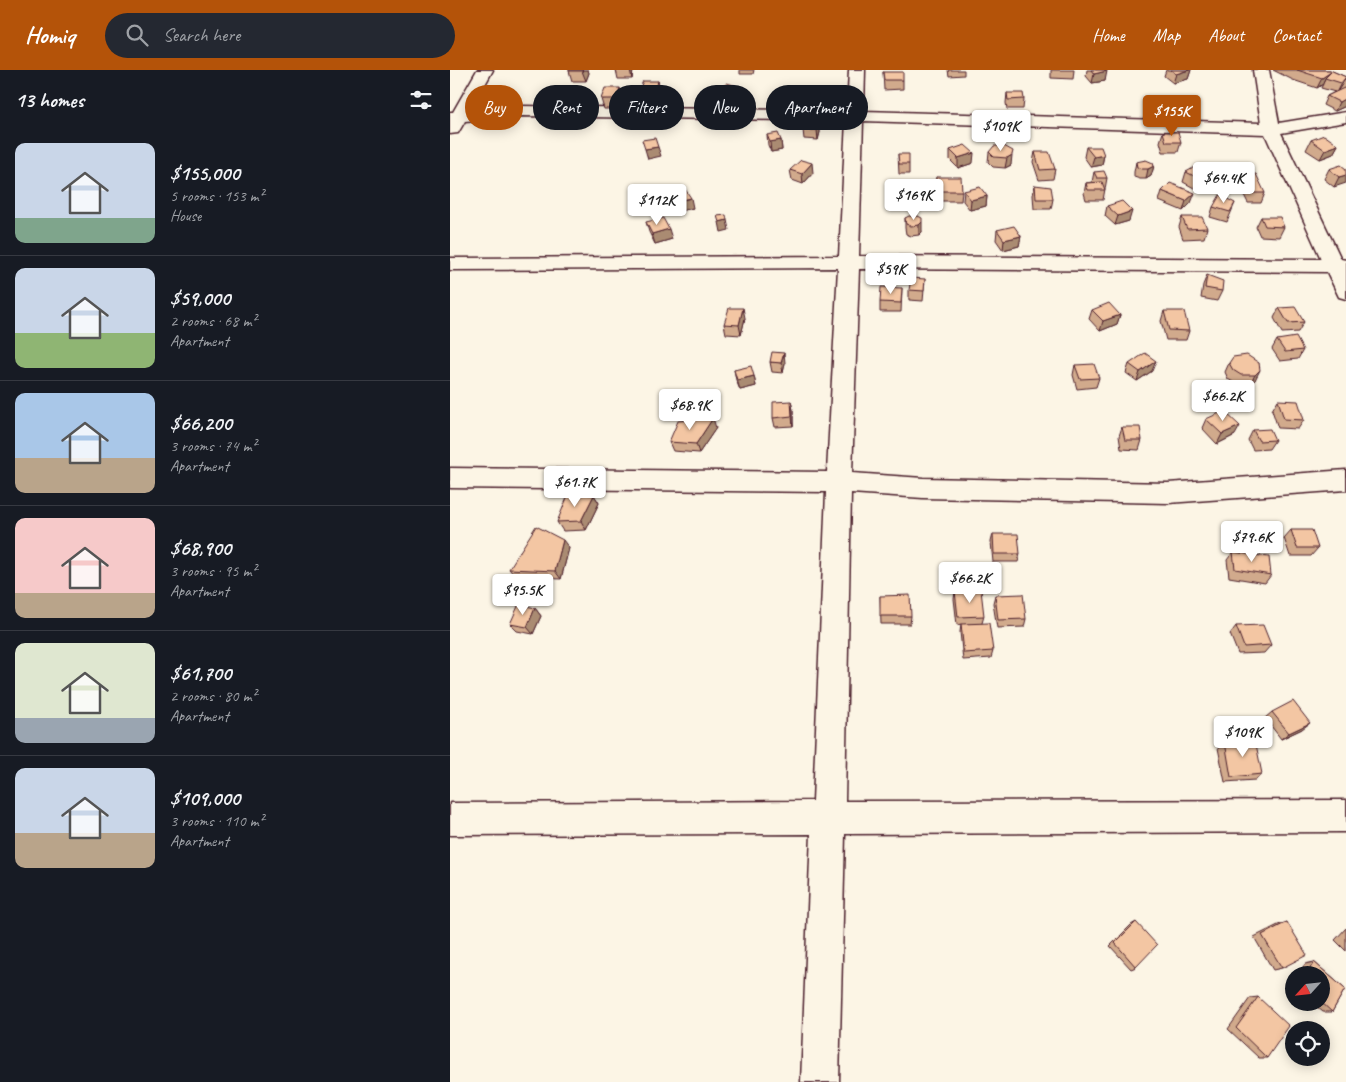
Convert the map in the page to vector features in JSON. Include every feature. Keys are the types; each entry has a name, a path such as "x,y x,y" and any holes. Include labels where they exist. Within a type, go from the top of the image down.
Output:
{"street":[{"path":"450,132 454,117 485,70"},
{"path":"857,70 857,85"},
{"path":"1260,70 1271,129 1340,266 1346,292"},
{"path":"454,117 521,111 766,115"},
{"path":"868,116 1271,129 1346,118"},
{"path":"820,1082 839,482 855,130"},
{"path":"450,264 849,262 1340,266"},
{"path":"450,478 839,482 922,488 1168,493 1346,480"},
{"path":"450,818 1346,816"}],"building":[{"path":"1091,70 1106,70 1107,71 1094,74"},
{"path":"1171,70 1189,70 1176,74"},
{"path":"1297,70 1330,70 1346,77 1341,83 1325,78 1331,72 1322,78"},
{"path":"883,72 903,72 903,80 884,80"},
{"path":"643,81 658,81 657,85 641,85"},
{"path":"605,88 609,88 609,99 601,99"},
{"path":"1344,88 1346,89 1346,98 1339,102 1327,96"},
{"path":"1007,93 1023,93 1024,99 1008,100"},
{"path":"1163,132 1178,132 1181,142 1166,142"},
{"path":"778,133 781,140 770,142 767,135"},
{"path":"1324,135 1338,145 1325,150 1311,140"},
{"path":"655,138 658,147 645,149 642,140"},
{"path":"965,145 974,153 958,158 950,150"},
{"path":"994,146 1004,146 1013,151 1012,155 1007,158 994,157 989,152"},
{"path":"1086,147 1101,147 1104,155 1094,157"},
{"path":"1035,152 1049,152 1055,169 1040,170"},
{"path":"898,154 909,154 909,164 899,164"},
{"path":"801,160 812,163 802,174 790,170"},
{"path":"1146,160 1153,163 1154,166 1148,169 1137,167 1136,162"},
{"path":"1341,165 1346,169 1346,175 1339,177 1329,169"},
{"path":"1197,166 1208,172 1198,178 1186,172"},
{"path":"1104,171 1107,178 1097,178 1094,172"},
{"path":"1256,174 1265,193 1252,193 1243,175"},
{"path":"936,177 961,177 962,191 936,191"},
{"path":"1102,182 1105,190 1088,190 1086,183"},
{"path":"1170,183 1195,193 1186,201 1162,191"},
{"path":"1035,185 1051,187 1053,199 1036,199"},
{"path":"980,187 987,196 971,200 964,191"},
{"path":"685,189 691,198 674,202 668,193"},
{"path":"1220,195 1235,203 1230,212 1213,207"},
{"path":"1122,201 1132,211 1118,216 1107,206"},
{"path":"726,215 727,220 719,222 717,216"},
{"path":"918,216 922,218 922,222 919,225 911,226 906,224 905,218"},
{"path":"1182,217 1202,217 1207,228 1187,229"},
{"path":"1261,217 1280,217 1284,227 1265,226"},
{"path":"663,218 669,229 652,234 646,222"},
{"path":"1014,226 1021,236 1004,240 997,230"},
{"path":"1207,275 1223,281 1222,291 1205,288"},
{"path":"911,278 925,279 924,291 909,290"},
{"path":"881,287 902,288 901,303 880,302"},
{"path":"1109,303 1120,315 1103,321 1092,310"},
{"path":"1295,307 1304,322 1288,323 1279,308"},
{"path":"729,308 743,308 739,325 724,324"},
{"path":"1164,311 1184,311 1189,331 1169,330"},
{"path":"1296,337 1303,350 1285,352 1277,340"},
{"path":"772,352 784,353 781,363 770,362"},
{"path":"1145,353 1156,361 1140,372 1129,364"},
{"path":"1247,355 1259,363 1260,370 1255,375 1241,375 1233,370 1229,363 1233,357"},
{"path":"1094,364 1099,378 1080,379 1075,365"},
{"path":"751,366 754,376 737,380 734,370"},
{"path":"1278,400 1298,401 1304,420 1284,419"},
{"path":"791,401 792,416 773,418 773,402"},
{"path":"1224,411 1240,426 1222,434 1206,419"},
{"path":"713,418 696,444 669,442 678,421"},
{"path":"1122,427 1140,427 1142,440 1125,440"},
{"path":"1270,429 1275,440 1259,441 1253,430"},
{"path":"569,493 594,495 581,521 557,522"},
{"path":"536,526 563,540 555,571 509,569"},
{"path":"1291,530 1312,530 1318,548 1297,548"},
{"path":"993,534 1018,534 1020,554 994,554"},
{"path":"1233,552 1269,557 1271,575 1235,569"},
{"path":"981,590 984,616 958,617 955,591"},
{"path":"1023,594 1026,619 998,620 995,595"},
{"path":"910,595 911,616 880,616 880,596"},
{"path":"519,604 535,608 527,627 510,624"},
{"path":"989,623 993,651 964,653 961,624"},
{"path":"1263,625 1271,645 1244,647 1236,626"},
{"path":"1293,701 1310,723 1289,733 1272,712"},
{"path":"1255,739 1262,774 1231,777 1225,742"},
{"path":"1136,922 1157,945 1136,967 1115,943"},
{"path":"1287,922 1307,955 1282,968 1262,935"},
{"path":"1330,976 1345,989 1332,1012 1330,1010"},
{"path":"1258,997 1285,1022 1285,1032 1267,1058 1236,1028"}]}
